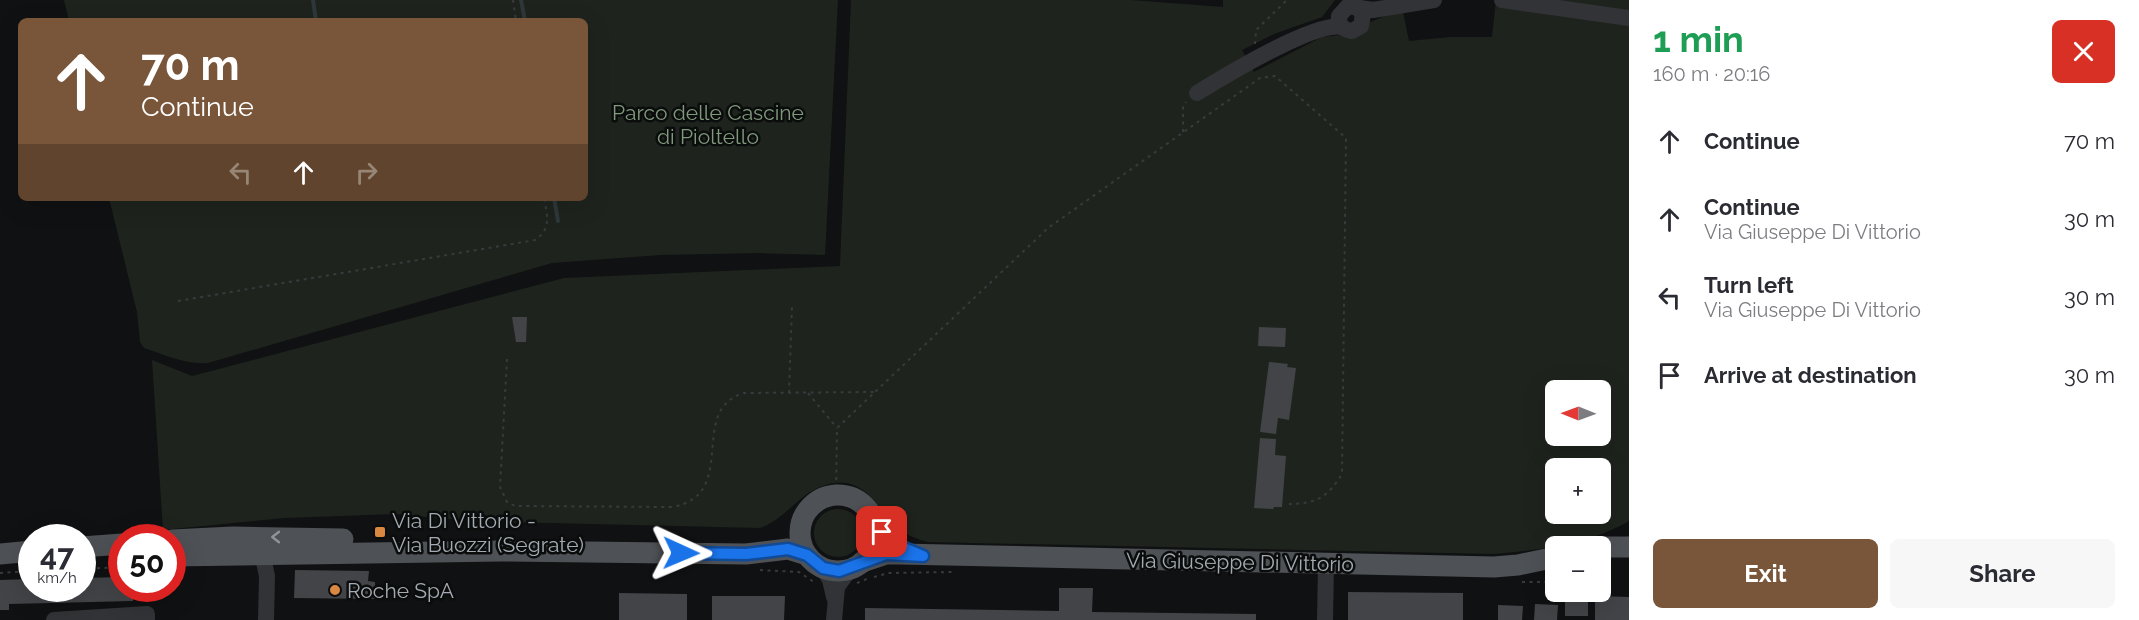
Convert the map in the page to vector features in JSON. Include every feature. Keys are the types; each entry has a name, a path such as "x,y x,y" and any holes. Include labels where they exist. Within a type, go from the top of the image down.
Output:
{"main road":[{"path":"186,556 502,551 746,554 788,549 839,571 856,565 874,545 873,520 865,507 857,500 836,495 814,504 802,521 772,544 746,554"},
{"name":"Via Giuseppe Di Vittorio","path":"873,520 889,539 923,556"},
{"path":"802,521 801,541 815,561"},
{"path":"1611,542 1629,531"},
{"path":"186,539 233,537 410,541 502,551"},
{"path":"1611,546 1629,547"},
{"path":"0,554 18,552"},
{"name":"Via Giuseppe Di Vittorio","path":"856,565 886,554 1504,567 1545,559"},
{"path":"0,562 18,561"}],"street":[{"path":"1197,93 1255,59 1341,21 1348,6 1360,15 1434,0"},
{"path":"1502,0 1629,18"},
{"path":"186,547 236,545 252,548 262,553 267,576 266,620"},
{"path":"815,561 830,580 834,598 834,620"},
{"path":"1325,620 1326,564"},
{"path":"834,598 841,579 856,565"},
{"path":"54,620 147,614 147,620"}],"path":[{"path":"513,0 516,18"},
{"path":"1255,59 1256,30 1287,0"},
{"path":"837,428 1048,228 1260,78 1275,76 1346,138 1342,474 1328,495 1307,503 1289,504"},
{"path":"1183,132 1183,106 1197,93"},
{"path":"178,301 536,240 545,234 547,226 544,201"},
{"path":"789,393 792,306"},
{"path":"507,359 500,487 507,502 515,506 672,507 686,504 696,499 707,483 715,426 722,405 744,393 875,392"},
{"path":"808,393 837,428 836,495"},
{"path":"0,573 18,572"}],"green space":[{"name":"Parco delle Cascine di Pioltello","path":"64,0 838,0 825,255 757,253 660,255 552,263 208,363 184,361 168,356 144,348 140,342 137,312 110,201 588,201 588,18 68,18"},
{"path":"851,0 1131,0 1223,7 1223,0 1335,0 1322,17 1274,34 1242,50 1254,72 1322,37 1340,35 1387,15 1403,12 1409,41 1450,37 1492,37 1496,0 1629,0 1629,521 1597,536 1545,536 1545,548 1493,554 928,542 902,531 866,493 847,483 834,483 812,491 769,524 760,528 470,521 396,514 284,518 186,528 186,524 163,524 152,360 192,376 564,278 840,266"},
{"path":"833,509 843,509 858,519 862,533 858,547 852,553 843,557 833,557 818,547 814,538 814,528 824,513"}],"building":[{"path":"512,317 527,317 526,342 516,342"},
{"path":"1259,327 1286,328 1285,347 1258,346"},
{"path":"1269,362 1288,364 1287,367 1296,368 1289,420 1278,418 1276,434 1260,432"},
{"path":"1260,438 1276,439 1275,455 1286,456 1282,507 1254,508"},
{"name":"Roche SpA","path":"295,570 369,571 368,581 375,582 375,599 294,598"},
{"path":"108,577 108,602 96,602 96,578"},
{"path":"18,579 18,602 92,602 9,604 9,610 0,610 0,580"},
{"path":"1059,588 1093,588 1092,612 1256,614 1256,620 865,620 865,608 1059,611"},
{"path":"1348,592 1463,593 1463,620 1348,620"},
{"path":"619,593 687,594 687,620 619,620"},
{"path":"712,596 785,596 784,620 712,620"},
{"path":"1611,596 1629,597 1629,620 1595,620 1595,602 1611,602"},
{"path":"1565,602 1588,602 1588,616 1565,616"},
{"path":"1535,604 1558,605 1557,620 1534,620"},
{"path":"1498,605 1523,606 1522,620 1498,620"}],"waterway":[{"path":"313,0 316,18"},
{"path":"521,0 524,18"},
{"path":"555,201 558,221"}],"place":[{"name":"Via Di Vittorio - Via Buozzi (Segrate)","path":"380,532"},
{"name":"Roche SpA","path":"335,590"}],"route":[{"path":"681,553 758,554 788,549 807,555 823,568 839,571 850,569 862,562 886,554 923,556 897,545 882,532"}]}
